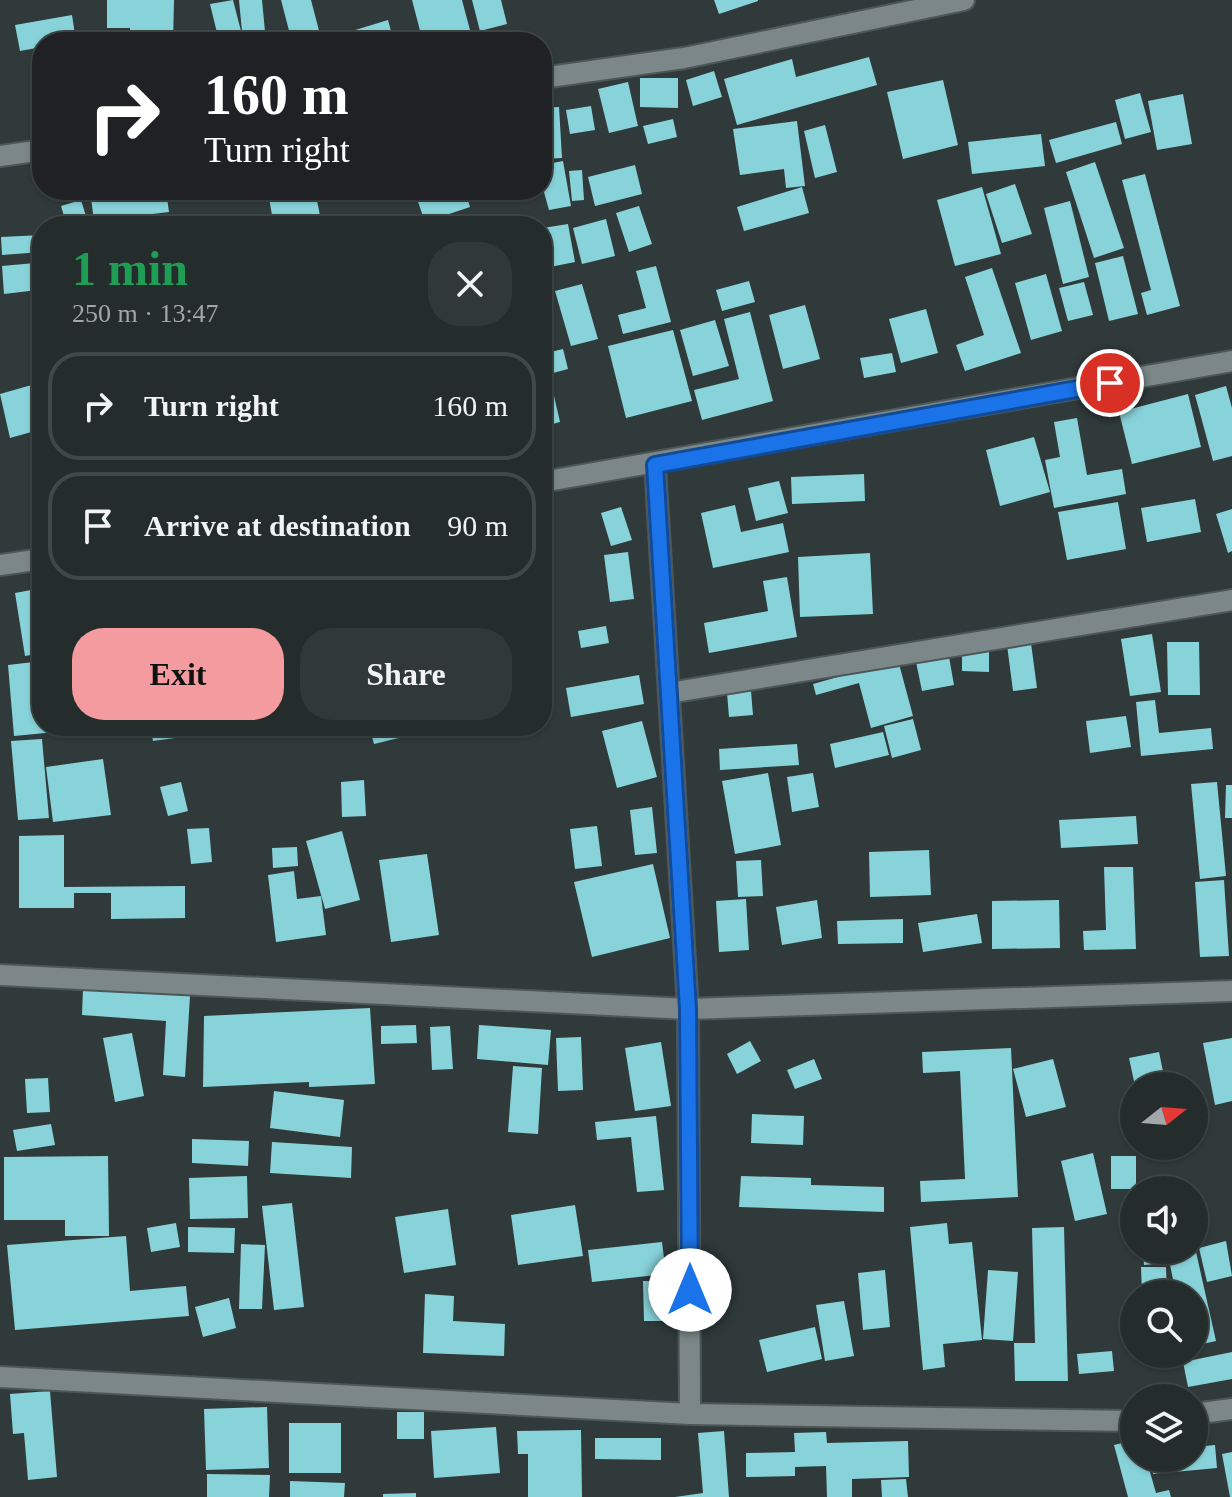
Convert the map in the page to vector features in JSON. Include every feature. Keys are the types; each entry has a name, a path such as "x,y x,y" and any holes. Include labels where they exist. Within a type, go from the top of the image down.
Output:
{"street":[{"path":"552,77 684,58 964,0"},
{"path":"0,156 32,151"},
{"path":"552,480 655,465 1232,361"},
{"path":"655,465 688,1009 690,1414"},
{"path":"0,565 32,560"},
{"path":"669,693 1232,600"},
{"path":"0,975 688,1009 1232,991"},
{"path":"0,1377 690,1414 1120,1421"},
{"path":"1208,1412 1232,1409"}],"building":[{"path":"107,0 174,0 173,32 130,32 130,28 107,28"},
{"path":"233,0 241,31 217,32 210,4"},
{"path":"239,0 262,0 265,32 242,32"},
{"path":"281,0 311,0 319,32 289,32"},
{"path":"412,0 462,0 470,30 420,32"},
{"path":"472,0 501,0 507,24 480,31"},
{"path":"714,0 758,0 758,1 719,14"},
{"path":"72,15 75,32 32,32 32,49 20,51 15,25"},
{"path":"388,20 391,32 352,32"},
{"path":"869,57 877,85 737,125 724,79 792,59 796,77"},
{"path":"714,71 722,97 693,106 686,80"},
{"path":"640,78 678,78 678,108 640,107"},
{"path":"943,80 958,145 903,159 887,92"},
{"path":"628,82 638,126 609,133 598,89"},
{"path":"1140,93 1151,132 1125,139 1115,100"},
{"path":"1183,94 1192,144 1157,150 1148,101"},
{"path":"591,106 595,130 570,134 566,110"},
{"path":"552,107 559,107 562,158 552,158"},
{"path":"673,119 677,137 648,144 643,126"},
{"path":"797,121 805,186 786,188 784,169 740,175 733,129"},
{"path":"1116,122 1122,144 1056,163 1049,140"},
{"path":"825,125 837,172 815,178 804,131"},
{"path":"1041,134 1045,166 972,174 968,142"},
{"path":"563,161 571,206 549,210 546,200 552,200 552,163"},
{"path":"1095,162 1124,248 1094,258 1066,172"},
{"path":"635,165 642,194 595,206 588,177"},
{"path":"582,170 584,200 572,201 569,171"},
{"path":"1145,174 1180,306 1147,315 1141,293 1151,290 1122,180"},
{"path":"1015,184 1032,234 1002,243 986,194"},
{"path":"802,187 809,213 744,231 737,207"},
{"path":"982,187 1001,254 955,266 937,200"},
{"path":"81,200 86,216 64,216 61,206"},
{"path":"91,200 167,200 169,212 136,216 93,216"},
{"path":"269,200 317,200 320,216 272,216"},
{"path":"417,200 468,200 470,207 443,216 423,216"},
{"path":"1070,201 1089,277 1063,284 1044,208"},
{"path":"639,206 652,244 629,252 616,213"},
{"path":"606,219 615,256 582,264 573,228"},
{"path":"568,224 575,262 552,267 552,227"},
{"path":"32,235 32,253 2,255 1,237"},
{"path":"1123,256 1138,314 1109,321 1095,263"},
{"path":"32,263 32,291 4,294 2,266"},
{"path":"656,266 671,322 623,334 618,315 646,308 636,271"},
{"path":"992,268 1021,353 965,371 956,345 984,335 965,277"},
{"path":"1046,274 1062,331 1031,340 1015,283"},
{"path":"749,281 755,302 722,311 716,290"},
{"path":"1084,282 1093,315 1068,321 1059,288"},
{"path":"582,284 598,339 571,346 555,291"},
{"path":"805,305 820,359 783,369 769,315"},
{"path":"926,309 938,353 901,363 889,319"},
{"path":"750,312 773,401 702,420 694,390 739,379 724,319"},
{"path":"715,320 729,366 693,376 680,330"},
{"path":"673,330 692,401 626,418 608,346"},
{"path":"563,349 568,369 552,373 552,352"},
{"path":"892,353 896,372 864,378 860,358"},
{"path":"32,385 32,432 10,438 0,394"},
{"path":"1226,386 1232,408 1232,456 1213,461 1195,395"},
{"path":"552,387 560,422 552,424"},
{"path":"1188,394 1201,447 1132,464 1119,412"},
{"path":"1077,418 1087,475 1122,469 1126,494 1054,508 1045,460 1060,457 1054,422"},
{"path":"1034,437 1050,492 1000,506 986,450"},
{"path":"864,474 865,501 792,504 791,477"},
{"path":"779,481 788,513 756,521 748,488"},
{"path":"1195,499 1201,532 1147,542 1141,508"},
{"path":"1118,502 1126,549 1067,560 1058,512"},
{"path":"735,505 741,532 783,523 789,552 713,568 701,513"},
{"path":"621,507 632,540 611,546 601,513"},
{"path":"1232,509 1232,551 1228,553 1216,514"},
{"path":"628,552 634,599 610,602 604,555"},
{"path":"870,553 873,614 800,617 798,557"},
{"path":"787,577 797,637 709,653 704,623 768,611 763,581"},
{"path":"32,590 32,655 25,656 15,593"},
{"path":"606,626 609,643 581,648 578,631"},
{"path":"1152,634 1161,692 1130,696 1121,639"},
{"path":"1167,642 1199,642 1200,695 1168,695"},
{"path":"1031,643 1037,688 1013,691 1007,645"},
{"path":"948,651 954,685 922,691 915,657"},
{"path":"962,652 989,652 989,672 962,671"},
{"path":"898,660 913,716 871,728 859,683 816,695 813,684"},
{"path":"32,662 32,734 14,736 8,665"},
{"path":"639,675 644,704 571,717 566,688"},
{"path":"751,691 753,715 729,717 727,693"},
{"path":"1155,700 1159,733 1211,728 1213,749 1141,756 1136,702"},
{"path":"1126,716 1131,747 1090,753 1086,721"},
{"path":"913,719 921,750 892,758 884,726"},
{"path":"642,721 657,777 617,788 602,731"},
{"path":"883,732 889,755 835,768 830,744"},
{"path":"152,736 175,736 175,738 153,741"},
{"path":"372,736 407,736 374,744"},
{"path":"42,739 49,818 18,820 11,741"},
{"path":"797,744 799,765 720,770 719,749"},
{"path":"103,759 111,815 53,822 46,767"},
{"path":"768,773 781,845 735,854 722,781"},
{"path":"813,773 819,807 792,812 787,777"},
{"path":"364,780 366,816 342,817 341,782"},
{"path":"181,782 188,811 168,816 160,787"},
{"path":"1217,782 1226,876 1200,879 1191,784"},
{"path":"1226,785 1232,785 1232,818 1225,818"},
{"path":"652,807 657,853 635,855 630,810"},
{"path":"1136,816 1138,844 1061,848 1059,820"},
{"path":"597,826 602,866 575,869 570,829"},
{"path":"209,828 212,862 191,864 187,829"},
{"path":"342,831 360,900 325,909 306,841"},
{"path":"64,835 64,887 185,886 185,918 111,919 111,893 74,893 74,908 19,908 19,836"},
{"path":"297,847 298,866 273,868 272,848"},
{"path":"929,850 931,895 870,897 869,852"},
{"path":"427,854 439,935 391,942 379,860"},
{"path":"761,860 763,896 738,897 736,861"},
{"path":"653,864 670,938 592,957 574,882"},
{"path":"1104,867 1133,867 1136,949 1084,950 1083,931 1106,930"},
{"path":"294,871 297,899 321,896 326,935 276,942 268,875"},
{"path":"1224,880 1229,956 1200,957 1195,882"},
{"path":"746,899 749,950 719,952 716,901"},
{"path":"817,900 822,938 782,945 776,907"},
{"path":"1059,900 1060,948 992,949 992,901"},
{"path":"977,914 982,943 923,952 918,923"},
{"path":"903,919 903,943 838,944 837,921"},
{"path":"83,988 190,996 185,1077 163,1075 166,1021 82,1015"},
{"path":"370,1008 375,1084 309,1087 309,1082 203,1087 204,1016"},
{"path":"416,1025 417,1043 381,1044 381,1026"},
{"path":"479,1025 551,1030 548,1065 477,1059"},
{"path":"450,1026 453,1069 432,1070 430,1027"},
{"path":"132,1033 144,1096 115,1102 103,1038"},
{"path":"581,1037 583,1090 558,1091 556,1038"},
{"path":"1232,1038 1232,1101 1215,1105 1203,1043"},
{"path":"750,1041 761,1061 737,1074 727,1054"},
{"path":"661,1042 671,1106 635,1111 625,1048"},
{"path":"1011,1048 1018,1197 921,1202 920,1181 965,1179 960,1071 923,1073 922,1052"},
{"path":"1159,1052 1163,1072 1132,1072 1129,1058"},
{"path":"814,1059 822,1079 795,1089 787,1070"},
{"path":"1053,1059 1066,1107 1026,1117 1013,1069"},
{"path":"513,1066 542,1068 538,1134 508,1132"},
{"path":"48,1078 50,1112 27,1113 25,1079"},
{"path":"274,1091 344,1100 340,1137 270,1128"},
{"path":"752,1114 804,1116 803,1145 751,1143"},
{"path":"656,1116 664,1190 637,1192 631,1137 597,1140 595,1122"},
{"path":"51,1124 55,1145 17,1151 13,1130"},
{"path":"192,1139 249,1141 248,1166 192,1163"},
{"path":"272,1142 352,1147 351,1178 270,1173"},
{"path":"1093,1153 1107,1214 1075,1221 1061,1161"},
{"path":"108,1156 109,1236 65,1236 65,1220 4,1220 4,1157"},
{"path":"1111,1156 1120,1156 1120,1160 1136,1160 1136,1176 1120,1176 1120,1189 1111,1189"},
{"path":"247,1176 248,1218 190,1219 189,1178"},
{"path":"741,1176 811,1178 811,1185 884,1187 884,1212 739,1207"},
{"path":"292,1203 304,1307 274,1310 262,1206"},
{"path":"575,1205 583,1256 518,1265 511,1215"},
{"path":"448,1209 456,1265 404,1273 395,1217"},
{"path":"176,1223 180,1247 151,1252 147,1228"},
{"path":"947,1223 949,1244 972,1242 982,1340 943,1344 945,1367 923,1370 910,1227"},
{"path":"188,1227 235,1228 234,1253 188,1252"},
{"path":"1064,1227 1068,1381 1015,1381 1014,1343 1035,1343 1032,1228"},
{"path":"126,1236 130,1291 186,1286 189,1316 15,1330 7,1245"},
{"path":"1226,1241 1232,1276 1207,1280 1203,1264 1208,1264 1208,1246"},
{"path":"662,1242 666,1274 592,1282 588,1250"},
{"path":"241,1244 265,1245 262,1309 239,1309"},
{"path":"1170,1264 1199,1264 1202,1280 1173,1280"},
{"path":"1141,1267 1166,1267 1166,1280 1141,1280"},
{"path":"885,1270 890,1327 863,1330 858,1273"},
{"path":"988,1270 1018,1272 1013,1341 983,1339"},
{"path":"643,1281 662,1281 664,1321 644,1321"},
{"path":"425,1294 454,1296 453,1321 505,1324 504,1356 423,1353"},
{"path":"229,1298 236,1328 203,1337 195,1307"},
{"path":"844,1301 854,1356 825,1361 816,1305"},
{"path":"1208,1305 1216,1341 1208,1343"},
{"path":"815,1327 822,1359 767,1372 759,1340"},
{"path":"1112,1351 1114,1371 1079,1374 1077,1354"},
{"path":"1232,1352 1232,1379 1187,1384 1184,1368 1208,1368 1208,1357"},
{"path":"50,1391 57,1477 28,1480 24,1433 13,1434 10,1394"},
{"path":"267,1407 269,1468 206,1470 204,1409"},
{"path":"397,1412 424,1412 424,1439 397,1439"},
{"path":"289,1423 341,1423 341,1473 289,1473"},
{"path":"496,1427 500,1473 434,1478 431,1431"},
{"path":"581,1430 582,1497 528,1497 528,1454 518,1454 517,1431"},
{"path":"724,1431 729,1497 675,1497 703,1493 698,1433"},
{"path":"826,1432 827,1443 908,1441 909,1477 852,1479 852,1497 827,1497 826,1466 795,1467 795,1476 746,1477 746,1453 795,1452 794,1433"},
{"path":"595,1438 661,1438 661,1460 595,1459"},
{"path":"1120,1444 1120,1467 1114,1445"},
{"path":"1215,1445 1217,1468 1208,1469 1208,1446"},
{"path":"1232,1452 1232,1497 1230,1497 1222,1454"},
{"path":"1121,1472 1150,1472 1156,1493 1169,1490 1171,1497 1128,1497"},
{"path":"207,1474 270,1475 269,1497 207,1497"},
{"path":"906,1479 908,1497 882,1497 881,1480"},
{"path":"290,1481 345,1483 344,1497 290,1497"},
{"path":"416,1493 416,1497 383,1497 383,1494"}],"route":[{"path":"690,1290 688,1009 655,465 1110,383"}]}
